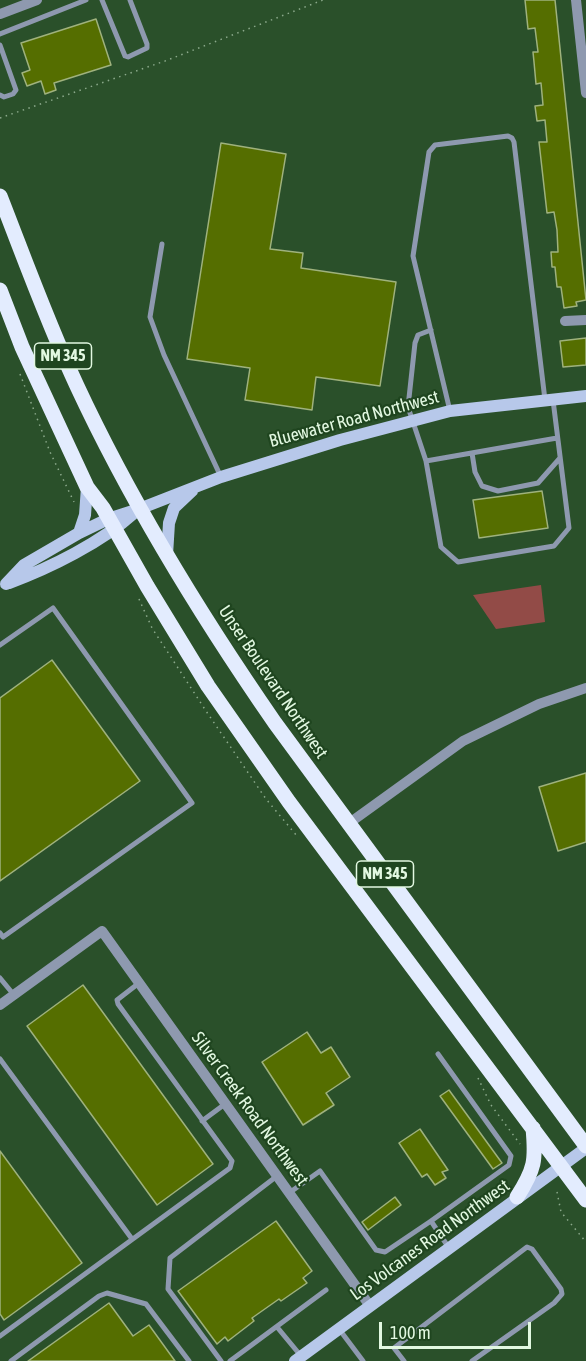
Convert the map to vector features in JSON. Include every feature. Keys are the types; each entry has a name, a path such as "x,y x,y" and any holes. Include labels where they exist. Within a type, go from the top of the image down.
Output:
{"main road":[{"name":"Unser Boulevard Northwest","path":"0,196 77,387 140,509 236,668 586,1147"},
{"name":"NM 345","path":"0,290 22,347 87,488 112,525 208,686 289,802 586,1200"},
{"path":"518,1197 531,1176 535,1152 533,1128"}],"street":[{"path":"0,14 37,0"},
{"path":"576,0 586,93"},
{"path":"566,321 586,320"},
{"name":"Bluewater Road Northwest","path":"3,586 30,575 140,509 221,477 450,411 586,396"},
{"path":"167,556 168,529 174,508 198,486"},
{"path":"79,533 85,515 87,488"},
{"name":"Bluewater Road Northwest","path":"3,586 24,565 79,533 112,525"},
{"path":"348,824 463,741 539,704 586,688"},
{"name":"Silver Creek Road Northwest","path":"14,995 102,931 370,1306"},
{"path":"0,1005 14,995"},
{"name":"Los Volcanes Road Northwest","path":"298,1359 586,1147"}],"lane":[{"path":"0,34 86,0"},
{"path":"102,0 124,56 128,57 147,48 130,0"},
{"path":"0,45 16,90 13,94 4,97 0,95"},
{"path":"431,330 418,335 415,343 408,407 426,461 441,547 458,562 554,546 569,528 512,138 508,136 435,145 429,152 413,256 431,330 450,411"},
{"path":"162,244 150,317 164,355 221,477"},
{"path":"426,461 557,438"},
{"path":"472,453 475,472 482,486 498,491 538,483 560,458"},
{"path":"0,645 53,608 192,803 3,937 0,933"},
{"path":"0,978 14,995"},
{"path":"0,1336 230,1168 232,1161 118,1004 117,1000 139,983"},
{"path":"289,1193 320,1171 376,1250 385,1252 509,1166 511,1156 438,1054"},
{"path":"0,1059 132,1239"},
{"path":"202,1121 226,1104"},
{"path":"221,1361 168,1289 170,1258 277,1176"},
{"path":"431,1221 449,1248"},
{"path":"404,1361 394,1348 526,1247 532,1249 561,1289 562,1294 554,1303 472,1361"},
{"path":"231,1361 326,1290"},
{"path":"11,1361 99,1296 107,1293 146,1304 189,1361"},
{"path":"277,1327 298,1359"},
{"path":"339,1329 363,1361"}],"path":[{"path":"0,118 165,60 323,0"},
{"path":"17,367 50,452 75,503"},
{"path":"557,1192 561,1212 586,1242"},
{"path":"471,1211 476,1203 475,1200"}],"shaded area":[{"path":"541,585 545,622 496,629 473,595"}],"building":[{"path":"525,0 555,0 586,300 576,302 577,306 564,308 561,287 557,287 555,267 552,267 551,252 558,252 557,230 554,212 547,213 539,142 547,142 545,120 537,121 535,106 543,105 541,83 536,84 533,52 538,52 535,28 528,29"},
{"path":"96,19 111,65 54,83 56,90 45,94 41,81 27,86 22,73 30,70 21,43"},
{"path":"221,143 286,154 270,249 303,253 301,268 396,282 380,386 316,377 312,410 245,400 250,368 187,359"},
{"path":"586,338 586,365 563,367 560,341"},
{"path":"542,491 548,528 479,538 473,500"},
{"path":"52,660 140,781 0,881 0,698"},
{"path":"586,773 586,842 558,851 539,787"},
{"path":"83,985 213,1164 157,1205 27,1026"},
{"path":"307,1032 321,1053 331,1047 350,1077 326,1093 334,1105 303,1125 262,1062"},
{"path":"449,1090 502,1163 493,1169 440,1096"},
{"path":"420,1129 448,1170 442,1172 446,1178 435,1185 427,1174 422,1177 399,1143"},
{"path":"0,1151 82,1263 4,1320 0,1314"},
{"path":"395,1197 401,1205 368,1230 362,1222"},
{"path":"276,1221 312,1271 303,1278 307,1283 252,1318 254,1321 228,1341 225,1337 217,1344 178,1291"},
{"path":"109,1303 133,1336 149,1325 175,1361 28,1361"}]}
